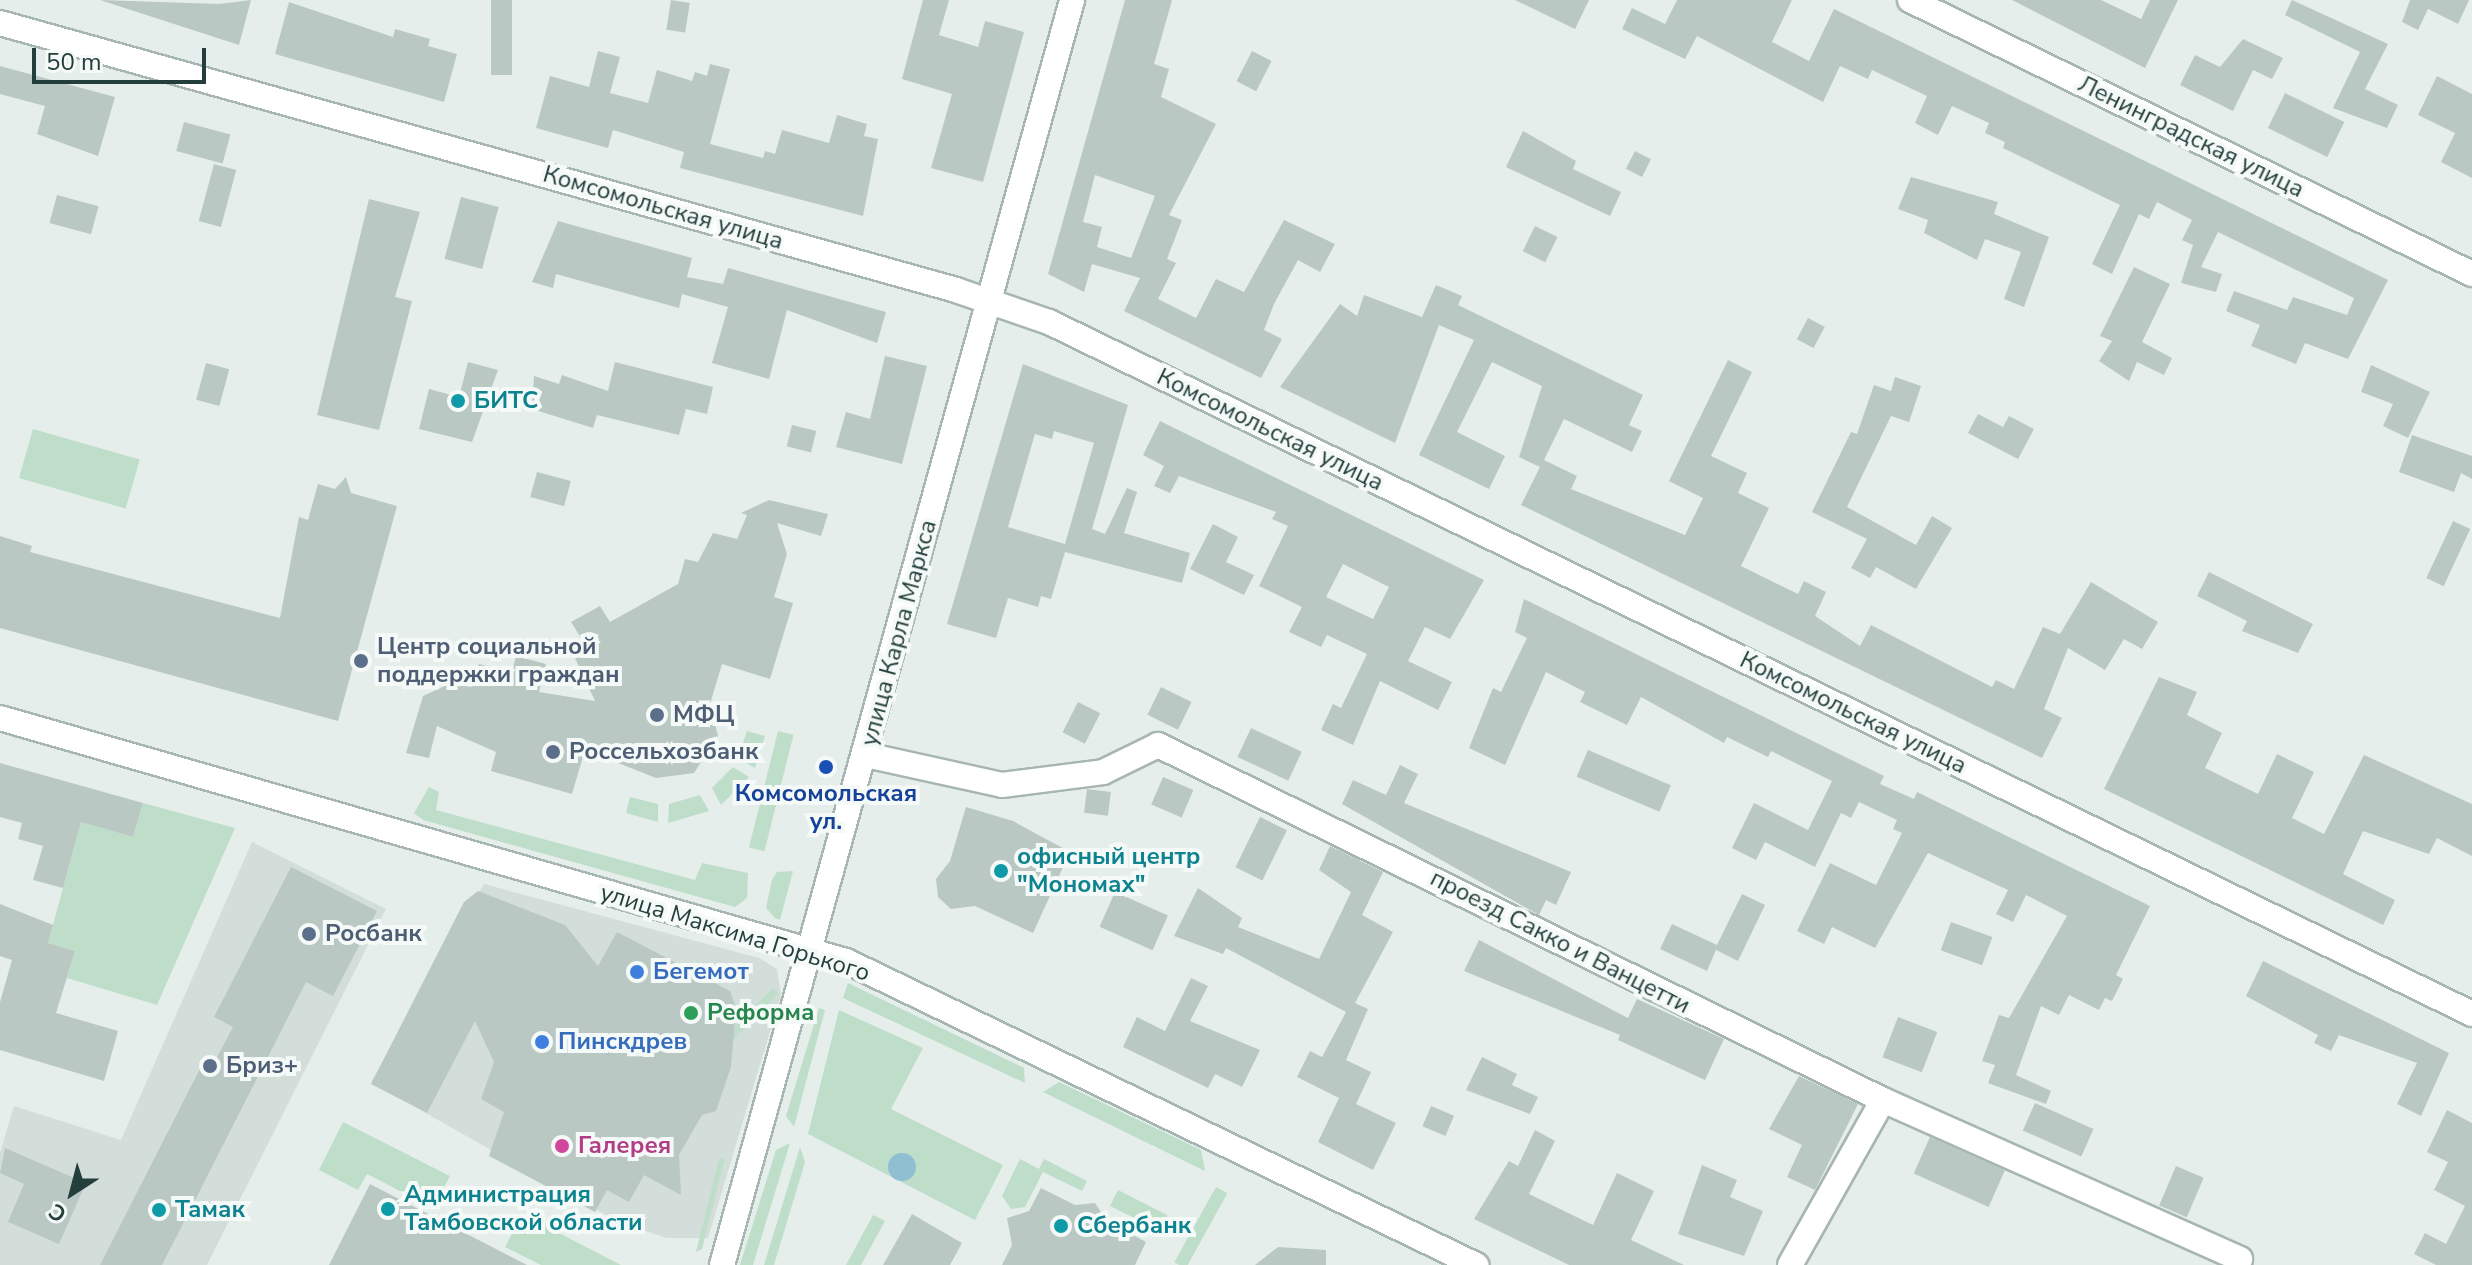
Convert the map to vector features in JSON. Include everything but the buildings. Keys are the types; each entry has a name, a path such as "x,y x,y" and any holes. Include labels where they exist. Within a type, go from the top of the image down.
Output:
{"street":[{"name":"улица Карла Маркса","path":"722,1265 807,950 866,755 1072,0"},
{"name":"Ленинградская улица","path":"1910,0 2472,274"},
{"name":"Комсомольская улица","path":"0,23 990,302 1049,322 2472,1014"},
{"name":"улица Максима Горького","path":"0,718 807,950 1048,1056 1476,1265"},
{"name":"проезд Сакко и Ванцетти","path":"866,755 1002,785 1103,772 1158,745 1883,1100 2240,1259"},
{"path":"1790,1265 1883,1100"}],"shaded area":[{"path":"252,842 386,909 207,1265 0,1265 0,1153 14,1106 121,1140"},
{"path":"484,884 759,958 777,969 781,995 708,1238 667,1238 618,1222 371,1082"}],"green space":[{"path":"33,429 140,460 126,509 19,478"},
{"path":"747,731 765,736 755,768 738,758"},
{"path":"778,731 794,735 764,851 749,847"},
{"path":"733,767 749,777 721,805 712,788"},
{"path":"429,787 439,792 436,810 695,880 702,863 748,873 747,898 735,907 423,820 414,813"},
{"path":"700,795 709,811 668,823 669,804"},
{"path":"630,797 658,804 658,822 626,813"},
{"path":"143,803 235,828 157,1005 67,978 75,951 48,943 81,822 133,837"},
{"path":"793,871 780,920 766,908 772,880 777,872"},
{"path":"848,983 1024,1068 1025,1083 843,998"},
{"path":"773,988 779,994 682,1090 677,1084"},
{"path":"819,1008 825,1010 794,1127 786,1116"},
{"path":"839,1010 923,1048 891,1109 1003,1165 975,1220 808,1134"},
{"path":"1059,1082 1201,1150 1205,1171 1043,1092"},
{"path":"343,1122 450,1176 433,1208 367,1174 358,1190 319,1170"},
{"path":"790,1143 753,1265 740,1265 776,1150"},
{"path":"800,1147 805,1162 774,1265 764,1265"},
{"path":"725,1158 702,1249 696,1252 719,1159"},
{"path":"1020,1159 1039,1169 1044,1159 1087,1181 1082,1191 1043,1172 1025,1207 1011,1209 1002,1196"},
{"path":"1216,1187 1227,1193 1188,1265 1174,1262"},
{"path":"1118,1190 1167,1215 1171,1236 1110,1206"},
{"path":"522,1214 621,1265 541,1265 505,1247"},
{"path":"873,1215 885,1221 861,1265 846,1265"}],"water":[{"path":"902,1153 912,1157 916,1167 912,1177 902,1181 892,1177 888,1167 892,1157"}],"place":[{"name":"БИТС","path":"458,401"},
{"name":"Центр социальной поддержки граждан","path":"361,661"},
{"name":"МФЦ","path":"657,715"},
{"name":"Россельхозбанк","path":"553,752"},
{"name":"Комсомольская ул.","path":"826,767"},
{"name":"офисный центр \"Мономах\"","path":"1001,871"},
{"name":"Росбанк","path":"309,934"},
{"name":"Бегемот","path":"637,972"},
{"name":"Реформа","path":"691,1013"},
{"name":"Пинскдрев","path":"542,1042"},
{"name":"Бриз+","path":"210,1066"},
{"name":"Галерея","path":"562,1146"},
{"name":"Администрация Тамбовской области","path":"388,1209"},
{"name":"Тамак","path":"159,1210"},
{"name":"Сбербанк","path":"1061,1226"}]}
